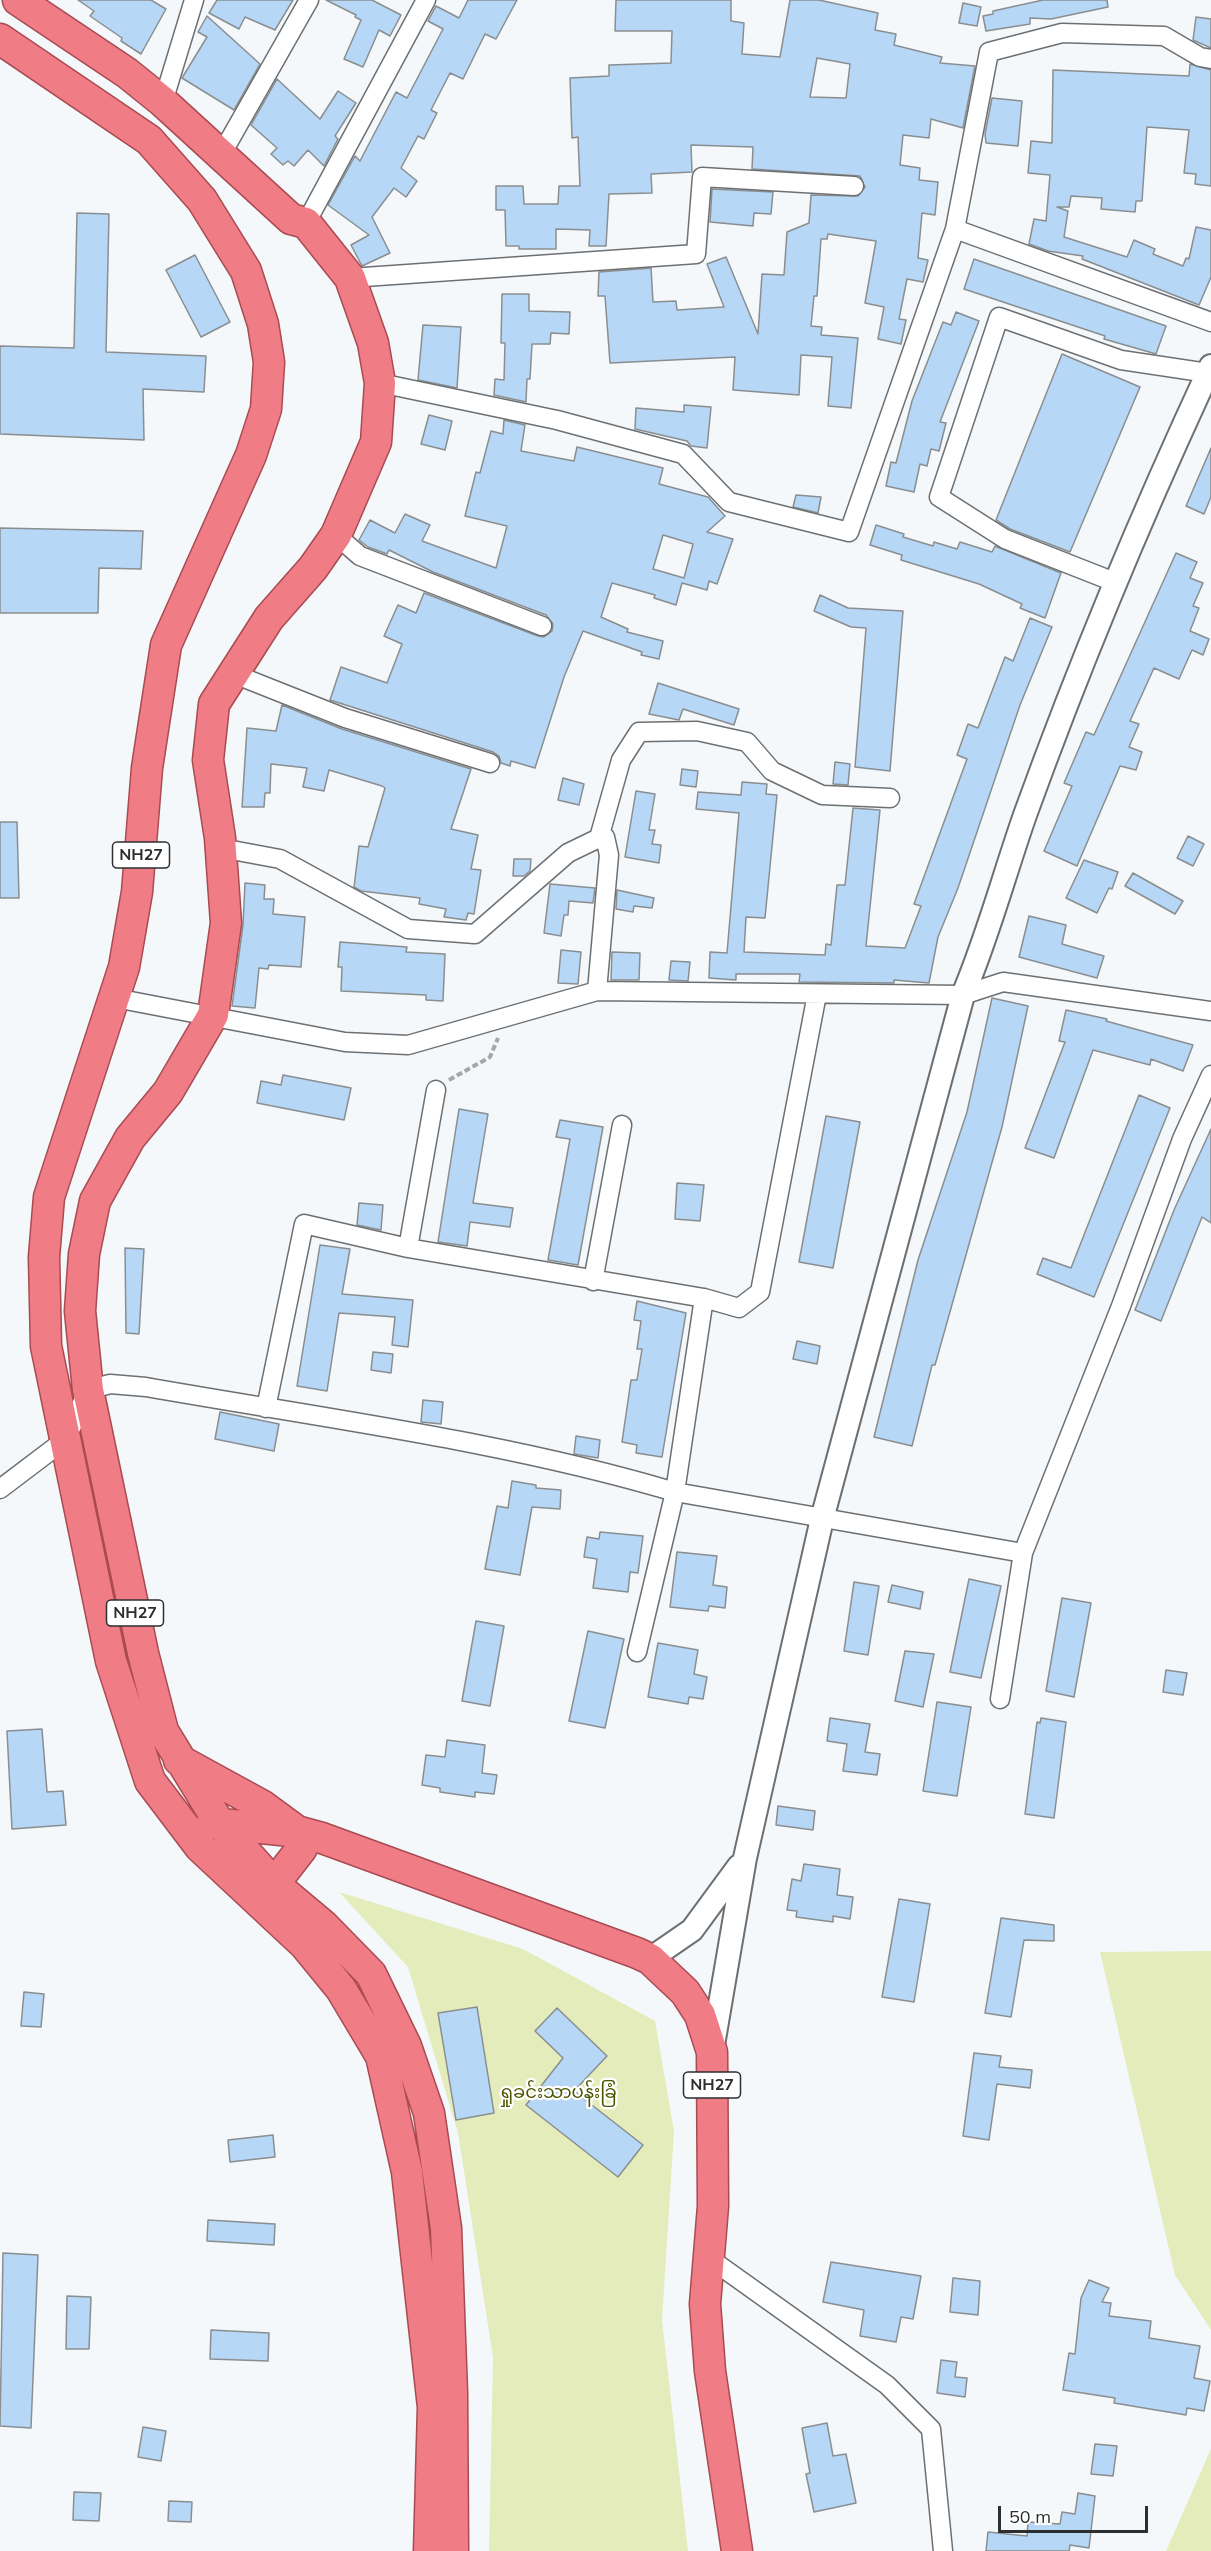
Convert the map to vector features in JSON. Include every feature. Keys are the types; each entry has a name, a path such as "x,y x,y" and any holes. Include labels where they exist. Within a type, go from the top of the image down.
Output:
{"highway":[{"name":"NH27","path":"18,0 127,73 163,102 291,219 306,223 350,278 373,342 380,384 376,442 336,535 313,568 269,618 214,704 208,760 221,848 226,923 213,1015 168,1092 130,1138 95,1201 84,1254 80,1311 88,1390 146,1664 163,1731 179,1760 227,1831 274,1884 324,1926 371,1974 406,2046 429,2113 446,2228 452,2393 453,2551"},
{"name":"NH27","path":"0,39 149,140 202,200 246,271 263,324 269,362 266,409 251,455 166,645 147,768 137,891 116,998 49,1197 44,1257 46,1346 111,1661 150,1781 192,1837 305,1945 340,1989 381,2056 407,2172 432,2396 429,2551"},
{"path":"179,1760 263,1806 301,1840 274,1884"},
{"name":"NH27","path":"192,1837 227,1831 350,1847 650,1959 685,1992 700,2015 712,2052 713,2206 705,2304 710,2371 737,2551"}],"street":[{"path":"163,102 194,0"},
{"path":"221,155 309,0"},
{"path":"306,223 426,0"},
{"path":"380,384 557,420 683,454 729,502 849,532 955,229 989,52 1062,33 1164,36 1200,57 1211,59"},
{"path":"350,278 696,254 702,177 854,186"},
{"path":"955,229 1211,322"},
{"path":"712,2052 745,1858 822,1519 963,995 982,949 1025,815 1117,583 1209,369 1121,360 999,317 939,497 1005,539 1117,583"},
{"path":"336,535 360,556 542,626"},
{"path":"234,674 345,718 490,763"},
{"path":"221,848 280,859 408,929 475,934 568,853 598,837 621,760 639,732 697,731 747,742 772,771 822,795 890,798"},
{"path":"597,991 609,855 605,837"},
{"path":"116,998 345,1042 408,1045 597,991 963,995 1003,982 1211,1011"},
{"path":"266,1408 304,1224 408,1248 704,1298 740,1308 760,1292 817,994"},
{"path":"1000,1699 1023,1553 1121,1306 1182,1139 1211,1075"},
{"path":"408,1248 436,1090"},
{"path":"593,1281 622,1125"},
{"path":"637,1652 675,1492 704,1298"},
{"path":"0,1489 66,1438 88,1390 111,1384 146,1387 498,1450 638,1480 675,1492 1023,1553"},
{"path":"650,1959 692,1929 745,1858"},
{"path":"709,2258 887,2385 931,2429 943,2551"}],"path":[{"path":"436,1090 456,1075 490,1057 508,1016"}],"green space":[{"name":"ရှုခင်းသာပန်းခြံ","path":"339,1892 523,1949 655,2021 674,2131 662,2320 688,2551 489,2551 493,2357 458,2133 408,1967"},
{"path":"1211,1951 1211,2330 1175,2275 1100,1952"},
{"path":"1211,2449 1211,2551 1166,2551"}],"building":[{"path":"78,0 151,0 166,9 141,54 90,16 94,11"},
{"path":"217,0 293,0 275,30 245,17 239,29 209,13"},
{"path":"326,0 372,0 401,15 390,36 379,30 363,67 344,59 361,20 355,17 356,15"},
{"path":"468,0 517,0 496,39 485,34 463,79 450,73 431,110 437,113 424,139 418,136 401,168 417,181 406,197 394,188 372,217 390,253 362,266 351,245 369,235 328,205 355,156 360,161 396,92 407,98 443,29 428,21 436,6 459,18"},
{"path":"616,0 731,0 731,21 744,23 742,54 780,57 790,0 819,0 878,13 875,30 896,34 894,45 942,57 940,63 975,66 963,128 931,119 929,138 903,135 900,165 920,168 919,180 938,182 935,215 922,213 918,258 928,260 923,282 907,279 899,319 906,320 901,344 878,339 884,307 865,303 876,241 828,234 827,239 821,239 817,296 814,296 811,326 822,327 821,335 858,338 851,408 828,406 832,357 801,355 799,395 733,390 735,357 610,363 605,296 598,296 599,272 651,268 653,302 676,301 677,310 724,307 707,264 726,257 758,334 762,274 784,275 787,232 809,223 811,195 858,196 865,187 860,176 752,169 753,147 691,145 692,172 651,174 652,193 609,194 606,246 589,246 590,230 556,229 556,249 519,249 519,246 506,246 505,210 496,210 496,186 523,186 524,204 558,204 559,186 580,186 578,137 572,138 570,78 609,76 609,65 671,63 672,31 615,31","holes":["817,58 850,64 846,98 810,97"]},
{"path":"1043,0 1107,0 1108,7 1051,19 1030,18 1030,24 986,31 983,16 993,14 993,11"},
{"path":"963,3 981,7 977,26 959,23"},
{"path":"207,16 260,64 234,110 182,78 207,37 198,32"},
{"path":"1196,17 1211,19 1211,48 1193,40"},
{"path":"1190,64 1211,70 1211,186 1195,184 1196,174 1184,173 1189,130 1147,127 1142,201 1136,201 1135,212 1101,209 1102,198 1071,196 1069,207 1057,207 1068,211 1064,237 1127,257 1134,240 1155,249 1153,254 1183,266 1186,258 1189,259 1196,227 1211,230 1211,277 1199,305 1082,259 1083,256 1048,251 1029,244 1034,219 1046,221 1050,175 1028,173 1031,141 1052,143 1053,70 1189,76"},
{"path":"277,79 320,119 338,91 356,103 335,136 338,139 324,166 308,150 294,166 288,161 283,165 271,154 277,148 251,125"},
{"path":"992,98 1022,101 1018,146 986,143 985,134"},
{"path":"712,189 773,192 771,214 754,213 753,226 710,222"},
{"path":"77,213 109,214 106,352 206,356 204,392 143,389 144,440 0,434 0,346 74,348"},
{"path":"195,255 230,322 201,337 166,270"},
{"path":"974,259 1166,326 1156,354 1104,339 1105,336 964,289"},
{"path":"502,294 529,294 529,311 570,312 569,334 551,333 550,344 532,344 526,402 494,395 495,379 504,380 505,343 501,343"},
{"path":"956,312 979,321 940,422 946,423 939,451 931,449 927,466 920,464 914,492 886,486 891,462 896,463 912,401 943,322 951,325"},
{"path":"423,325 461,327 457,388 418,380"},
{"path":"1062,354 1140,387 1070,552 1010,529 996,520"},
{"path":"684,405 711,407 707,448 691,446 687,441 635,429 636,408 684,412"},
{"path":"429,415 452,421 445,450 421,444"},
{"path":"504,420 525,425 521,451 574,461 577,447 663,468 659,484 708,497 725,516 707,532 733,539 717,584 709,581 707,590 682,583 676,605 654,598 655,595 612,583 601,617 628,629 627,632 663,641 659,659 641,655 642,652 583,631 564,677 535,768 511,761 510,766 501,763 499,756 493,752 330,700 341,667 387,683 402,644 384,636 398,605 416,613 424,593 538,636 544,637 552,631 553,624 546,615 433,572 389,550 387,554 368,547 359,540 370,520 395,533 405,514 430,525 422,541 496,568 507,526 465,516 476,472 480,473 491,431 503,434","holes":["663,535 693,544 684,578 653,569"]},
{"path":"1211,448 1211,497 1204,514 1186,506"},
{"path":"796,495 821,497 818,513 793,507"},
{"path":"876,525 904,534 903,537 933,546 934,542 957,549 960,542 992,552 995,546 1061,573 1045,618 1020,608 1022,604 979,584 901,560 902,555 870,545"},
{"path":"0,528 143,531 141,569 99,568 98,613 0,613"},
{"path":"1176,553 1197,562 1190,578 1203,583 1193,606 1199,608 1190,631 1209,639 1203,655 1192,650 1179,679 1154,668 1130,721 1139,724 1129,747 1142,752 1136,770 1120,766 1077,866 1044,851 1072,786 1064,783 1086,732 1094,735"},
{"path":"820,595 848,608 903,611 890,771 855,767 866,628 851,627 814,611"},
{"path":"1030,618 1052,627 1020,705 958,888 938,937 929,983 894,980 894,983 799,982 800,974 736,974 736,980 709,978 710,952 727,953 739,813 696,809 698,792 741,795 742,782 767,784 766,794 777,795 765,918 746,917 744,952 825,955 826,944 831,945 837,885 845,885 853,808 880,810 866,946 905,948 921,906 914,904 967,759 957,755 968,724 978,728 1005,657 1013,661"},
{"path":"658,683 739,709 734,725 683,709 679,720 649,714"},
{"path":"282,705 342,729 471,769 451,829 478,835 471,869 481,870 474,914 468,913 466,920 444,917 446,909 419,904 420,898 361,891 354,887 359,846 368,847 385,788 382,786 329,770 324,791 303,787 307,768 271,764 270,793 265,793 264,807 242,807 247,728 276,731"},
{"path":"835,762 850,764 848,785 833,784"},
{"path":"682,769 698,771 696,787 680,785"},
{"path":"563,778 584,784 579,805 558,800"},
{"path":"636,791 655,794 649,830 655,830 652,844 661,845 659,863 625,857"},
{"path":"0,822 17,822 19,898 0,898"},
{"path":"1188,836 1204,844 1193,866 1177,858"},
{"path":"514,859 531,859 530,871 524,876 513,876"},
{"path":"1084,860 1118,872 1112,889 1109,888 1097,913 1066,898"},
{"path":"1133,873 1183,901 1175,914 1125,886"},
{"path":"245,883 265,885 264,899 274,899 273,914 305,917 301,967 269,965 268,969 259,968 255,1008 232,1006 243,925"},
{"path":"550,884 595,888 593,903 569,901 568,915 564,915 561,936 544,933"},
{"path":"617,890 654,898 652,908 634,906 633,912 616,909"},
{"path":"1029,916 1066,925 1062,944 1104,956 1097,978 1019,957"},
{"path":"340,942 407,947 406,952 445,954 443,1001 426,1000 426,995 341,991 342,967 338,967"},
{"path":"561,950 581,952 578,984 558,983"},
{"path":"612,952 640,953 639,980 611,980"},
{"path":"671,961 690,962 688,981 669,980"},
{"path":"992,998 1028,1006 1002,1127 935,1365 932,1365 912,1446 874,1437 918,1260 967,1112"},
{"path":"1066,1010 1107,1019 1106,1021 1193,1045 1183,1071 1151,1059 1150,1065 1093,1050 1054,1158 1025,1148 1065,1042 1059,1041"},
{"path":"283,1075 351,1088 344,1120 257,1103 261,1081 281,1085"},
{"path":"1139,1095 1170,1108 1094,1297 1037,1274 1043,1258 1071,1268"},
{"path":"459,1109 488,1114 473,1203 513,1208 510,1227 470,1222 467,1246 438,1242"},
{"path":"826,1116 860,1122 833,1268 799,1262"},
{"path":"560,1120 603,1127 578,1265 548,1260 570,1139 556,1137"},
{"path":"1211,1129 1211,1223 1202,1217 1161,1321 1135,1310 1174,1210"},
{"path":"677,1183 704,1185 700,1221 675,1219"},
{"path":"359,1203 383,1205 381,1230 357,1225"},
{"path":"320,1245 350,1249 342,1294 413,1300 408,1347 392,1345 395,1317 339,1313 327,1391 297,1386"},
{"path":"125,1248 144,1249 139,1334 126,1333"},
{"path":"637,1301 686,1313 662,1457 636,1453 637,1445 622,1442 631,1380 637,1380 642,1349 637,1349 641,1321 634,1320"},
{"path":"797,1341 820,1346 817,1364 793,1359"},
{"path":"373,1352 393,1354 391,1373 371,1370"},
{"path":"423,1400 443,1402 441,1424 421,1422"},
{"path":"220,1412 279,1424 274,1451 215,1439"},
{"path":"576,1436 600,1440 598,1458 574,1454"},
{"path":"512,1481 536,1485 536,1488 561,1490 560,1509 532,1507 520,1575 485,1569 497,1506 508,1508"},
{"path":"600,1532 643,1536 638,1573 630,1572 628,1592 593,1588 597,1559 584,1557 587,1537 599,1539"},
{"path":"677,1552 717,1556 713,1585 727,1587 725,1608 709,1606 708,1611 670,1607"},
{"path":"969,1579 1001,1586 981,1678 950,1672"},
{"path":"854,1582 879,1586 868,1655 844,1651"},
{"path":"892,1585 923,1592 920,1609 888,1602"},
{"path":"1062,1598 1091,1603 1074,1697 1046,1691"},
{"path":"476,1621 504,1626 490,1706 462,1701"},
{"path":"588,1631 624,1639 605,1728 569,1721"},
{"path":"658,1643 698,1650 694,1674 707,1677 703,1699 689,1697 688,1704 648,1697"},
{"path":"905,1651 934,1654 923,1707 895,1701"},
{"path":"1166,1670 1187,1673 1183,1695 1163,1692"},
{"path":"937,1702 971,1707 957,1796 923,1791"},
{"path":"830,1718 870,1724 865,1752 880,1754 877,1775 843,1771 847,1744 827,1741"},
{"path":"1041,1718 1066,1722 1054,1818 1025,1814 1037,1722 1040,1723"},
{"path":"42,1729 47,1792 63,1791 66,1825 12,1829 7,1731"},
{"path":"447,1740 485,1745 482,1773 497,1775 494,1794 475,1792 475,1797 440,1792 440,1788 422,1785 426,1755 445,1757"},
{"path":"778,1806 815,1811 813,1830 776,1825"},
{"path":"804,1864 840,1869 837,1895 853,1897 850,1919 833,1916 833,1922 796,1917 797,1911 787,1910 792,1879 801,1881"},
{"path":"899,1899 930,1904 914,2002 882,1997"},
{"path":"1001,1918 1054,1925 1054,1941 1024,1940 1011,2017 985,2013"},
{"path":"24,1992 44,1994 41,2027 21,2026"},
{"path":"477,2007 494,2113 456,2120 438,2013"},
{"path":"557,2008 607,2056 574,2091 643,2145 618,2177 526,2105 563,2058 535,2031"},
{"path":"974,2053 1001,2056 999,2067 1032,2070 1030,2088 997,2084 989,2140 963,2136"},
{"path":"273,2135 275,2157 230,2162 228,2140"},
{"path":"208,2220 275,2224 274,2245 207,2241"},
{"path":"3,2253 38,2255 31,2428 0,2426"},
{"path":"831,2262 921,2276 913,2319 901,2317 896,2342 860,2336 864,2310 823,2302"},
{"path":"953,2278 980,2281 978,2315 950,2312"},
{"path":"1089,2280 1109,2288 1102,2302 1111,2303 1109,2316 1151,2321 1149,2338 1200,2346 1194,2378 1210,2381 1204,2411 1187,2408 1186,2415 1114,2403 1115,2398 1063,2390 1069,2353 1075,2354 1081,2298"},
{"path":"67,2296 91,2297 89,2349 66,2349"},
{"path":"211,2330 269,2333 268,2361 210,2359"},
{"path":"941,2360 957,2362 955,2377 967,2378 965,2397 937,2393"},
{"path":"827,2423 833,2456 846,2454 856,2503 814,2512 806,2474 810,2473 802,2428"},
{"path":"143,2427 166,2431 161,2461 138,2457"},
{"path":"1095,2444 1117,2446 1113,2476 1091,2474"},
{"path":"74,2492 101,2493 99,2521 73,2520"},
{"path":"1078,2493 1095,2496 1089,2548 1070,2545 1069,2551 986,2551 988,2532 1027,2536 1028,2522 1060,2524 1062,2512 1075,2514"},
{"path":"169,2501 192,2502 191,2522 168,2521"}]}
